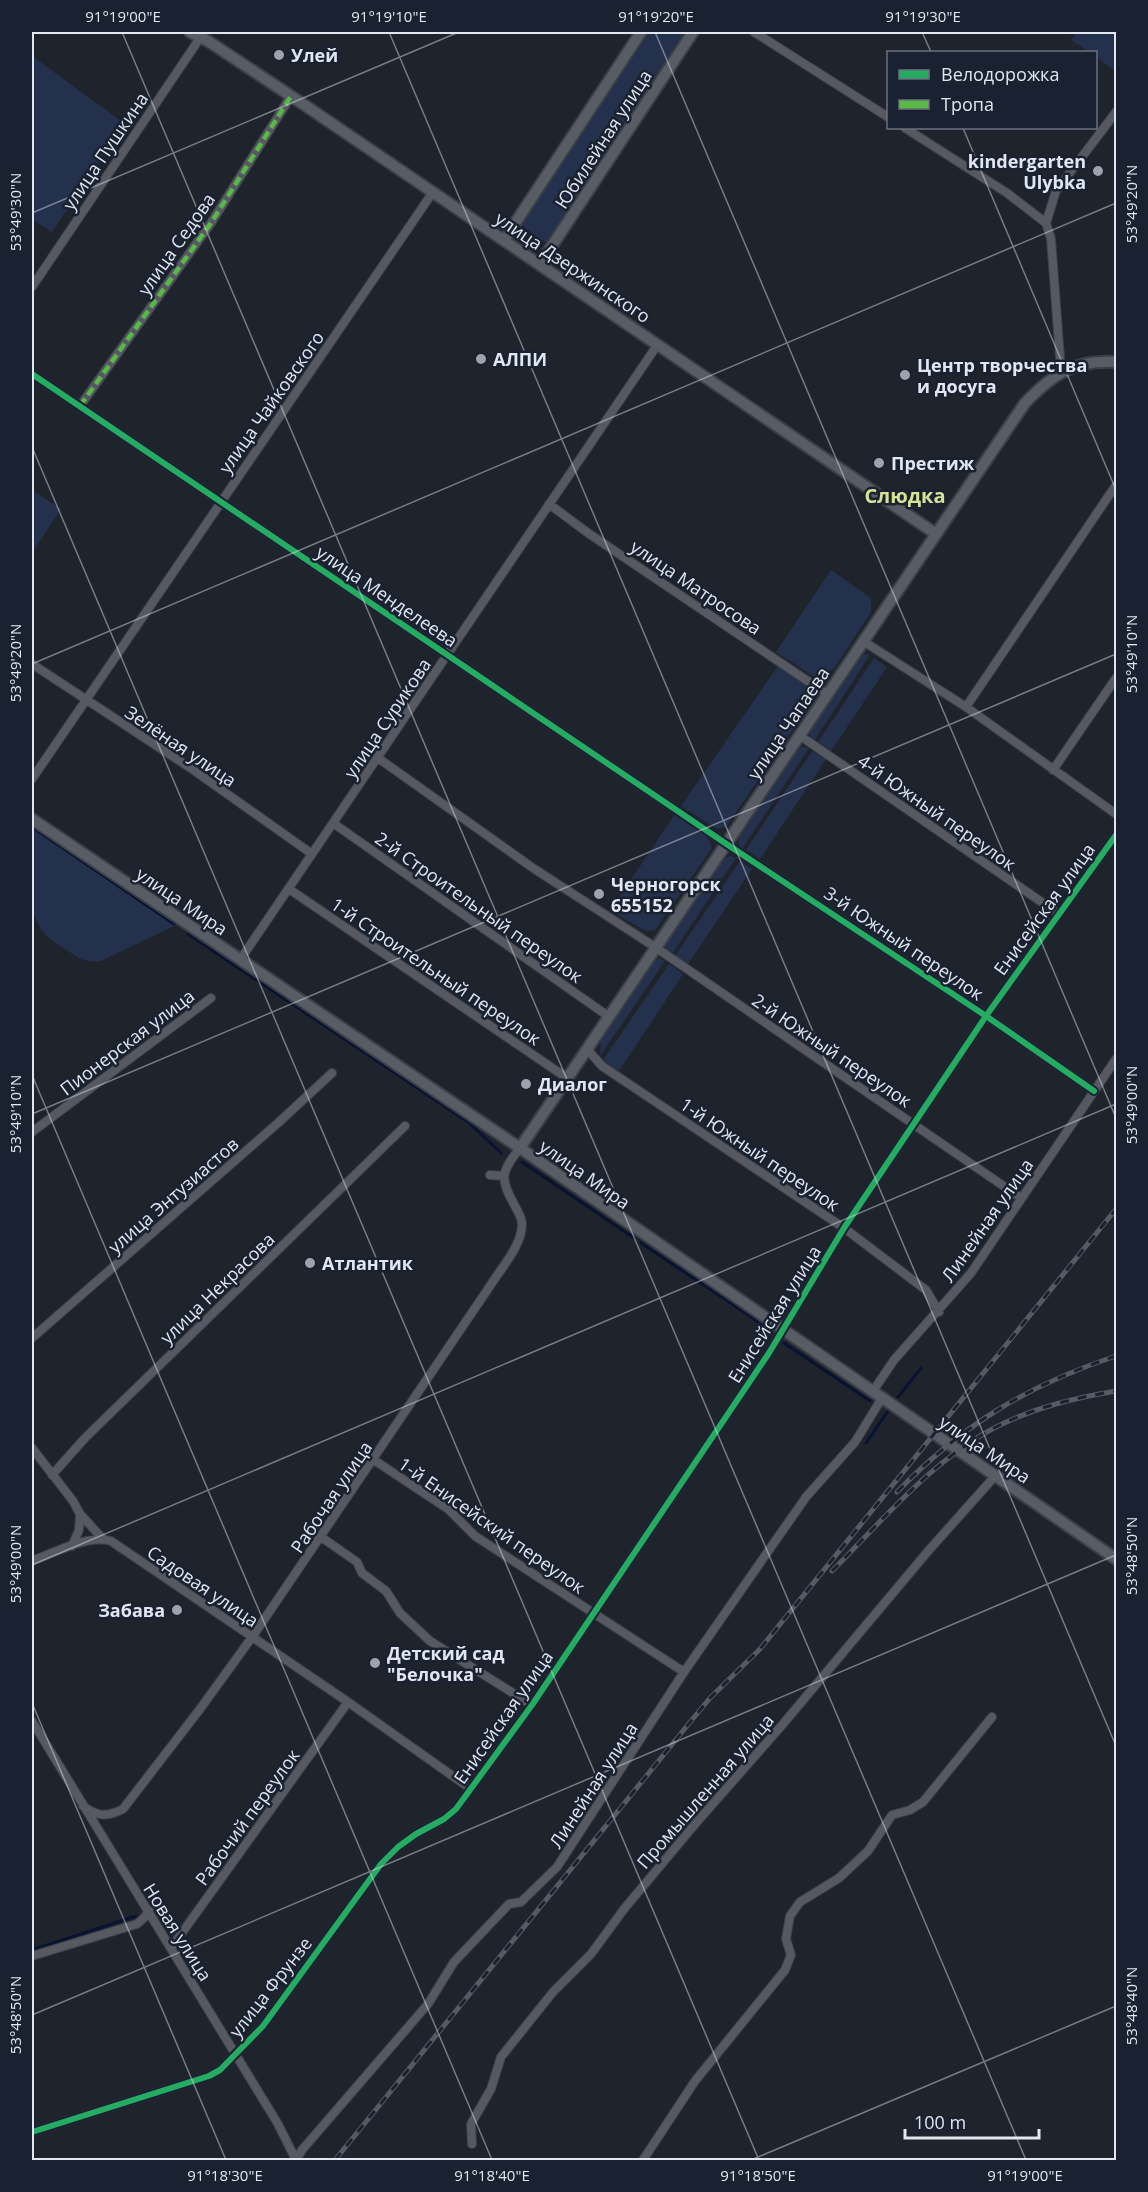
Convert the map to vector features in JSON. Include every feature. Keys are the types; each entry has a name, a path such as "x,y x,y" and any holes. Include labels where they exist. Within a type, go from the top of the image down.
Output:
{"main road":[{"name":"Юбилейная улица","path":"504,240 641,32"},
{"name":"Юбилейная улица","path":"540,264 693,32"},
{"name":"улица Дзержинского","path":"198,33 936,534"},
{"name":"улица Чапаева","path":"520,1148 1025,403 1041,386 1061,371 1090,363 1116,362"},
{"name":"улица Мира","path":"32,819 520,1148 1116,1559"}],"street":[{"path":"754,32 887,116"},
{"name":"улица Пушкина","path":"32,287 198,33"},
{"name":"улица Седова","path":"80,406 211,223 291,96"},
{"path":"1061,371 1051,239 1046,223 1056,191 1116,112"},
{"path":"907,129 1007,193 1046,223"},
{"name":"улица Чайковского","path":"32,779 433,192"},
{"name":"улица Сурикова","path":"240,960 658,344"},
{"name":"улица Менделеева","path":"32,374 725,843"},
{"path":"966,708 1116,485"},
{"name":"улица Матросова","path":"549,504 588,533 827,694"},
{"path":"863,641 966,708 1116,814"},
{"name":"Зелёная улица","path":"32,664 192,769 312,854"},
{"path":"1053,770 1116,678"},
{"name":"4-й Южный переулок","path":"799,735 1059,914"},
{"name":"2-й Южный переулок","path":"378,758 533,867 655,947 1021,1198"},
{"name":"2-й Строительный переулок","path":"333,823 608,1016"},
{"name":"Енисейская улица","path":"456,1809 532,1705 769,1353 844,1228 986,1016 1116,835"},
{"name":"3-й Южный переулок","path":"725,843 986,1016 1094,1091"},
{"name":"1-й Строительный переулок","path":"289,889 567,1078"},
{"name":"Пионерская улица","path":"32,1132 211,998"},
{"name":"1-й Южный переулок","path":"587,1049 602,1066 844,1228 926,1290 939,1312"},
{"name":"Линейная улица","path":"296,2160 428,2004 454,1962 509,1904 521,1902 557,1867 684,1672 806,1497 855,1442 894,1360 939,1312 971,1273 1116,1059"},
{"name":"улица Энтузиастов","path":"32,1338 332,1073"},
{"name":"улица Некрасова","path":"52,1474 102,1421 405,1126"},
{"path":"490,1175 503,1176 506,1166 520,1148"},
{"name":"Рабочая улица","path":"83,1806 94,1814 103,1816 123,1809 253,1637 490,1286 519,1240 522,1221 504,1187 503,1176"},
{"name":"Садовая улица","path":"32,1448 73,1501 80,1514 103,1539 111,1541 253,1637 471,1789"},
{"name":"1-й Енисейский переулок","path":"374,1460 448,1509 476,1536 684,1672"},
{"name":"Промышленная улица","path":"472,2144 471,2124 491,2089 501,2057 553,1992 591,1954 624,1909 696,1823 783,1724 922,1558 996,1475"},
{"path":"72,1546 79,1530 80,1514"},
{"path":"321,1538 357,1562 362,1574 386,1590 400,1613 430,1641 532,1705"},
{"path":"32,1561 90,1540 103,1539"},
{"name":"Рабочий переулок","path":"171,1948 348,1702"},
{"path":"642,2160 694,2081 785,1970 791,1954 786,1939 790,1916 800,1902 839,1878 868,1851 892,1815 910,1810 923,1802 992,1717"},
{"name":"Новая улица","path":"32,1721 278,2124 296,2160"},
{"name":"улица Фрунзе","path":"32,2132 209,2076 220,2070 263,2026 381,1864 398,1847 456,1809"},
{"path":"32,1956 137,1924 145,1917 148,1910"}],"shaded area":[{"path":"648,32 686,32 547,244 521,225"},
{"path":"1078,32 1116,32 1116,72 1097,58 1097,51 1088,51 1071,40"},
{"path":"32,56 125,124 52,232 35,221 32,225"},
{"path":"32,490 61,509 32,553"},
{"path":"831,570 871,598 871,612 836,666 825,675 816,678 776,652"},
{"path":"863,654 870,655 814,741 810,732"},
{"path":"874,658 887,667 831,751 818,742"},
{"path":"778,666 809,688 814,699 726,827 717,829 681,806"},
{"path":"798,748 809,748 742,849 738,844 739,837"},
{"path":"812,751 826,759 760,859 746,850"},
{"path":"675,814 692,824 707,837 712,848 655,930 646,931 610,911"},
{"path":"32,826 176,925 101,961 81,959 54,942 38,924 31,897"},
{"path":"730,856 736,858 672,954 665,945 724,858"},
{"path":"740,861 752,869 688,964 675,956"},
{"path":"660,958 665,961 600,1056 601,1037 654,961"},
{"path":"669,964 683,974 619,1071 603,1060"}],"waterway":[{"path":"32,827 174,924"},
{"path":"188,934 468,1122 501,1153"},
{"path":"522,1162 634,1238"},
{"path":"641,1243 766,1329"},
{"path":"784,1343 870,1401"},
{"path":"898,1397 921,1368"},
{"path":"866,1443 888,1411"},
{"path":"32,1950 136,1916"}],"railway":[{"path":"335,2160 710,1698 760,1649 1116,1209"},
{"path":"897,1492 946,1447 998,1410 1054,1380 1116,1356"},
{"path":"832,1571 930,1473 974,1440 1012,1419 1041,1408 1116,1391"}],"marked path":[{"path":"80,406 211,223 291,96"}],"cycle path":[{"path":"32,374 1094,1091"},
{"path":"32,2132 209,2076 220,2070 263,2026 381,1864 398,1847 456,1809 532,1705 769,1353 844,1228 986,1016 1116,835"}],"place":[{"name":"Улей","path":"279,55"},
{"name":"kindergarten Ulybka","path":"1098,171"},
{"name":"АЛПИ","path":"481,359"},
{"name":"Центр творчества и досуга","path":"905,375"},
{"name":"Престиж","path":"879,463"},
{"name":"Черногорск 655152","path":"599,894"},
{"name":"Диалог","path":"526,1084"},
{"name":"Атлантик","path":"310,1263"},
{"name":"Забава","path":"177,1610"},
{"name":"Детский сад \"Белочка\"","path":"375,1663"}],"district":[{"name":"Слюдка","path":"905,495"}]}
